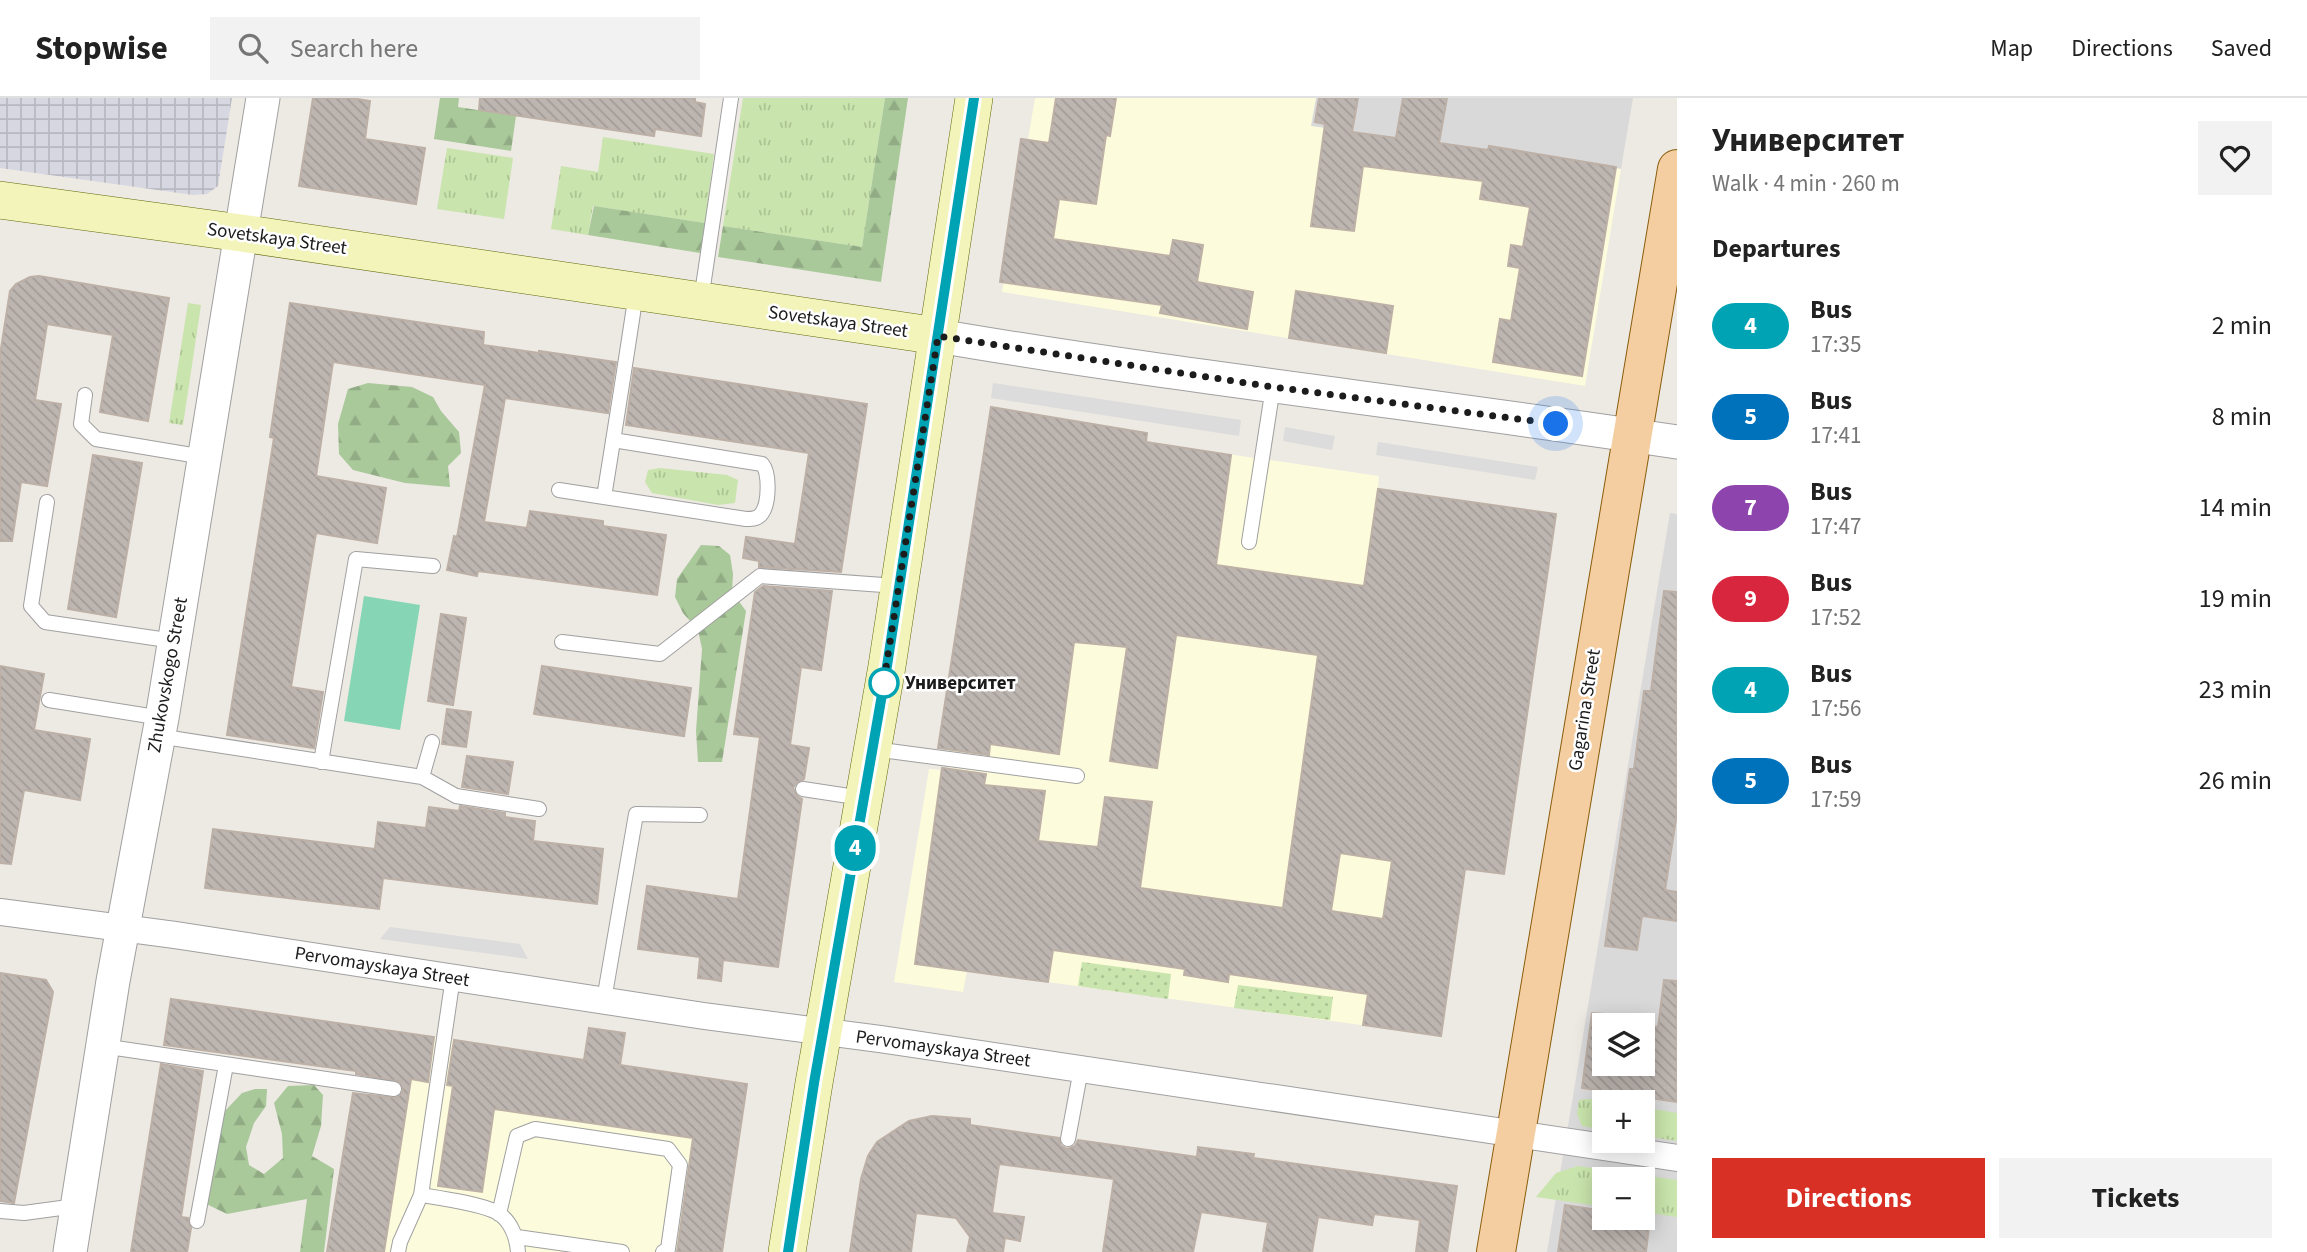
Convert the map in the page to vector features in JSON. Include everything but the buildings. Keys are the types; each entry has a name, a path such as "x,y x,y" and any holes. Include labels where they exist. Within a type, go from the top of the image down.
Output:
{"main road":[{"path":"788,1252 823,1032 873,749 974,98"},
{"name":"Gagarina Street","path":"1496,1252 1677,169"},
{"name":"Sovetskaya Street","path":"0,203 241,233 938,336"}],"street":[{"name":"Zhukovskogo Street","path":"70,1252 102,1046 160,727 263,98"},
{"name":"Sovetskaya Street","path":"938,336 1273,387 1677,442"},
{"name":"Pervomayskaya Street","path":"0,912 1677,1158"}],"lane":[{"path":"701,302 731,98"},
{"path":"604,497 636,292"},
{"path":"1250,542 1273,387"},
{"path":"85,395 81,424 96,439 204,457"},
{"path":"559,490 746,519 761,514 768,473 762,464 613,440"},
{"path":"47,502 32,606 45,622 174,642"},
{"path":"321,762 356,559 433,566"},
{"path":"562,642 660,654 760,576 899,586"},
{"path":"49,701 321,762 422,777 456,796 539,809"},
{"path":"422,777 432,742"},
{"path":"873,749 1077,776"},
{"path":"803,789 864,798"},
{"path":"604,1000 636,814 700,815"},
{"path":"398,1252 421,1195 453,977"},
{"path":"102,1046 394,1089"},
{"path":"197,1221 226,1065"},
{"path":"1068,1139 1081,1069"},
{"path":"499,1214 517,1136 536,1129 668,1149 680,1165 668,1249 663,1252"},
{"path":"421,1195 459,1201 499,1214 517,1237 518,1252"},
{"path":"0,1211 24,1213 78,1206"},
{"path":"517,1237 622,1252"}],"shaded area":[{"path":"0,98 232,98 218,186 207,194 193,195 0,168"},
{"path":"1035,98 1316,98 1311,126 1621,169 1585,386 1002,292"},
{"path":"1316,98 1633,98 1621,169 1310,126"},
{"path":"993,383 1241,420 1239,436 991,398"},
{"path":"991,407 1146,442 1379,476 1378,489 1556,514 1504,874 1465,869 1441,1036 967,971 963,992 894,982 929,769 948,770 951,751 938,748"},
{"path":"1285,427 1335,436 1332,450 1283,441"},
{"path":"1378,442 1538,467 1535,480 1376,455"},
{"path":"1670,513 1677,514 1677,1252 1547,1252"},
{"path":"390,927 520,944 528,959 380,939"},
{"path":"404,1032 747,1084 722,1252 327,1252 352,1096 393,1101"}],"green space":[{"path":"440,98 459,98 458,107 516,116 511,151 434,139"},
{"path":"743,98 885,98 862,247 723,226"},
{"path":"885,98 908,98 881,282 718,257 723,226 862,247"},
{"path":"603,137 714,154 705,223 593,206 588,235 551,229 561,166 598,172"},
{"path":"447,148 513,158 504,219 437,209"},
{"path":"594,206 705,223 700,253 588,235"},
{"path":"188,303 201,305 183,425 169,423"},
{"path":"368,383 412,387 433,397 459,432 461,453 448,466 450,487 405,483 353,470 339,454 338,424 348,389"},
{"path":"660,468 727,475 738,480 735,503 718,505 652,493 645,482 648,470"},
{"path":"701,545 719,546 730,555 732,592 746,611 722,762 698,762 696,731 702,649 698,630 683,613 675,597 677,579"},
{"path":"364,596 420,605 400,730 344,721"},
{"path":"1082,962 1171,974 1168,999 1078,986"},
{"path":"1238,985 1333,997 1330,1020 1234,1008"},
{"path":"314,1085 323,1095 321,1126 312,1156 334,1169 324,1252 300,1252 307,1199 227,1214 194,1198 208,1129 242,1093 267,1089 266,1106 254,1123 246,1147 249,1165 264,1174 283,1158 282,1134 274,1103 288,1086"},
{"path":"1592,1099 1592,1128 1582,1126 1577,1114 1579,1100"},
{"path":"1655,1109 1677,1113 1677,1141 1655,1138"},
{"path":"1578,1166 1592,1168 1592,1205 1536,1197 1556,1173"},
{"path":"1655,1177 1677,1180 1677,1217 1655,1214"}],"bus line":[{"name":"4","path":"788,1252 814,1083 887,666 974,98"}],"place":[{"name":"Университет","path":"884,683"}],"route":[{"path":"884,683 883,687 938,336 1273,387 1556,424"}]}
